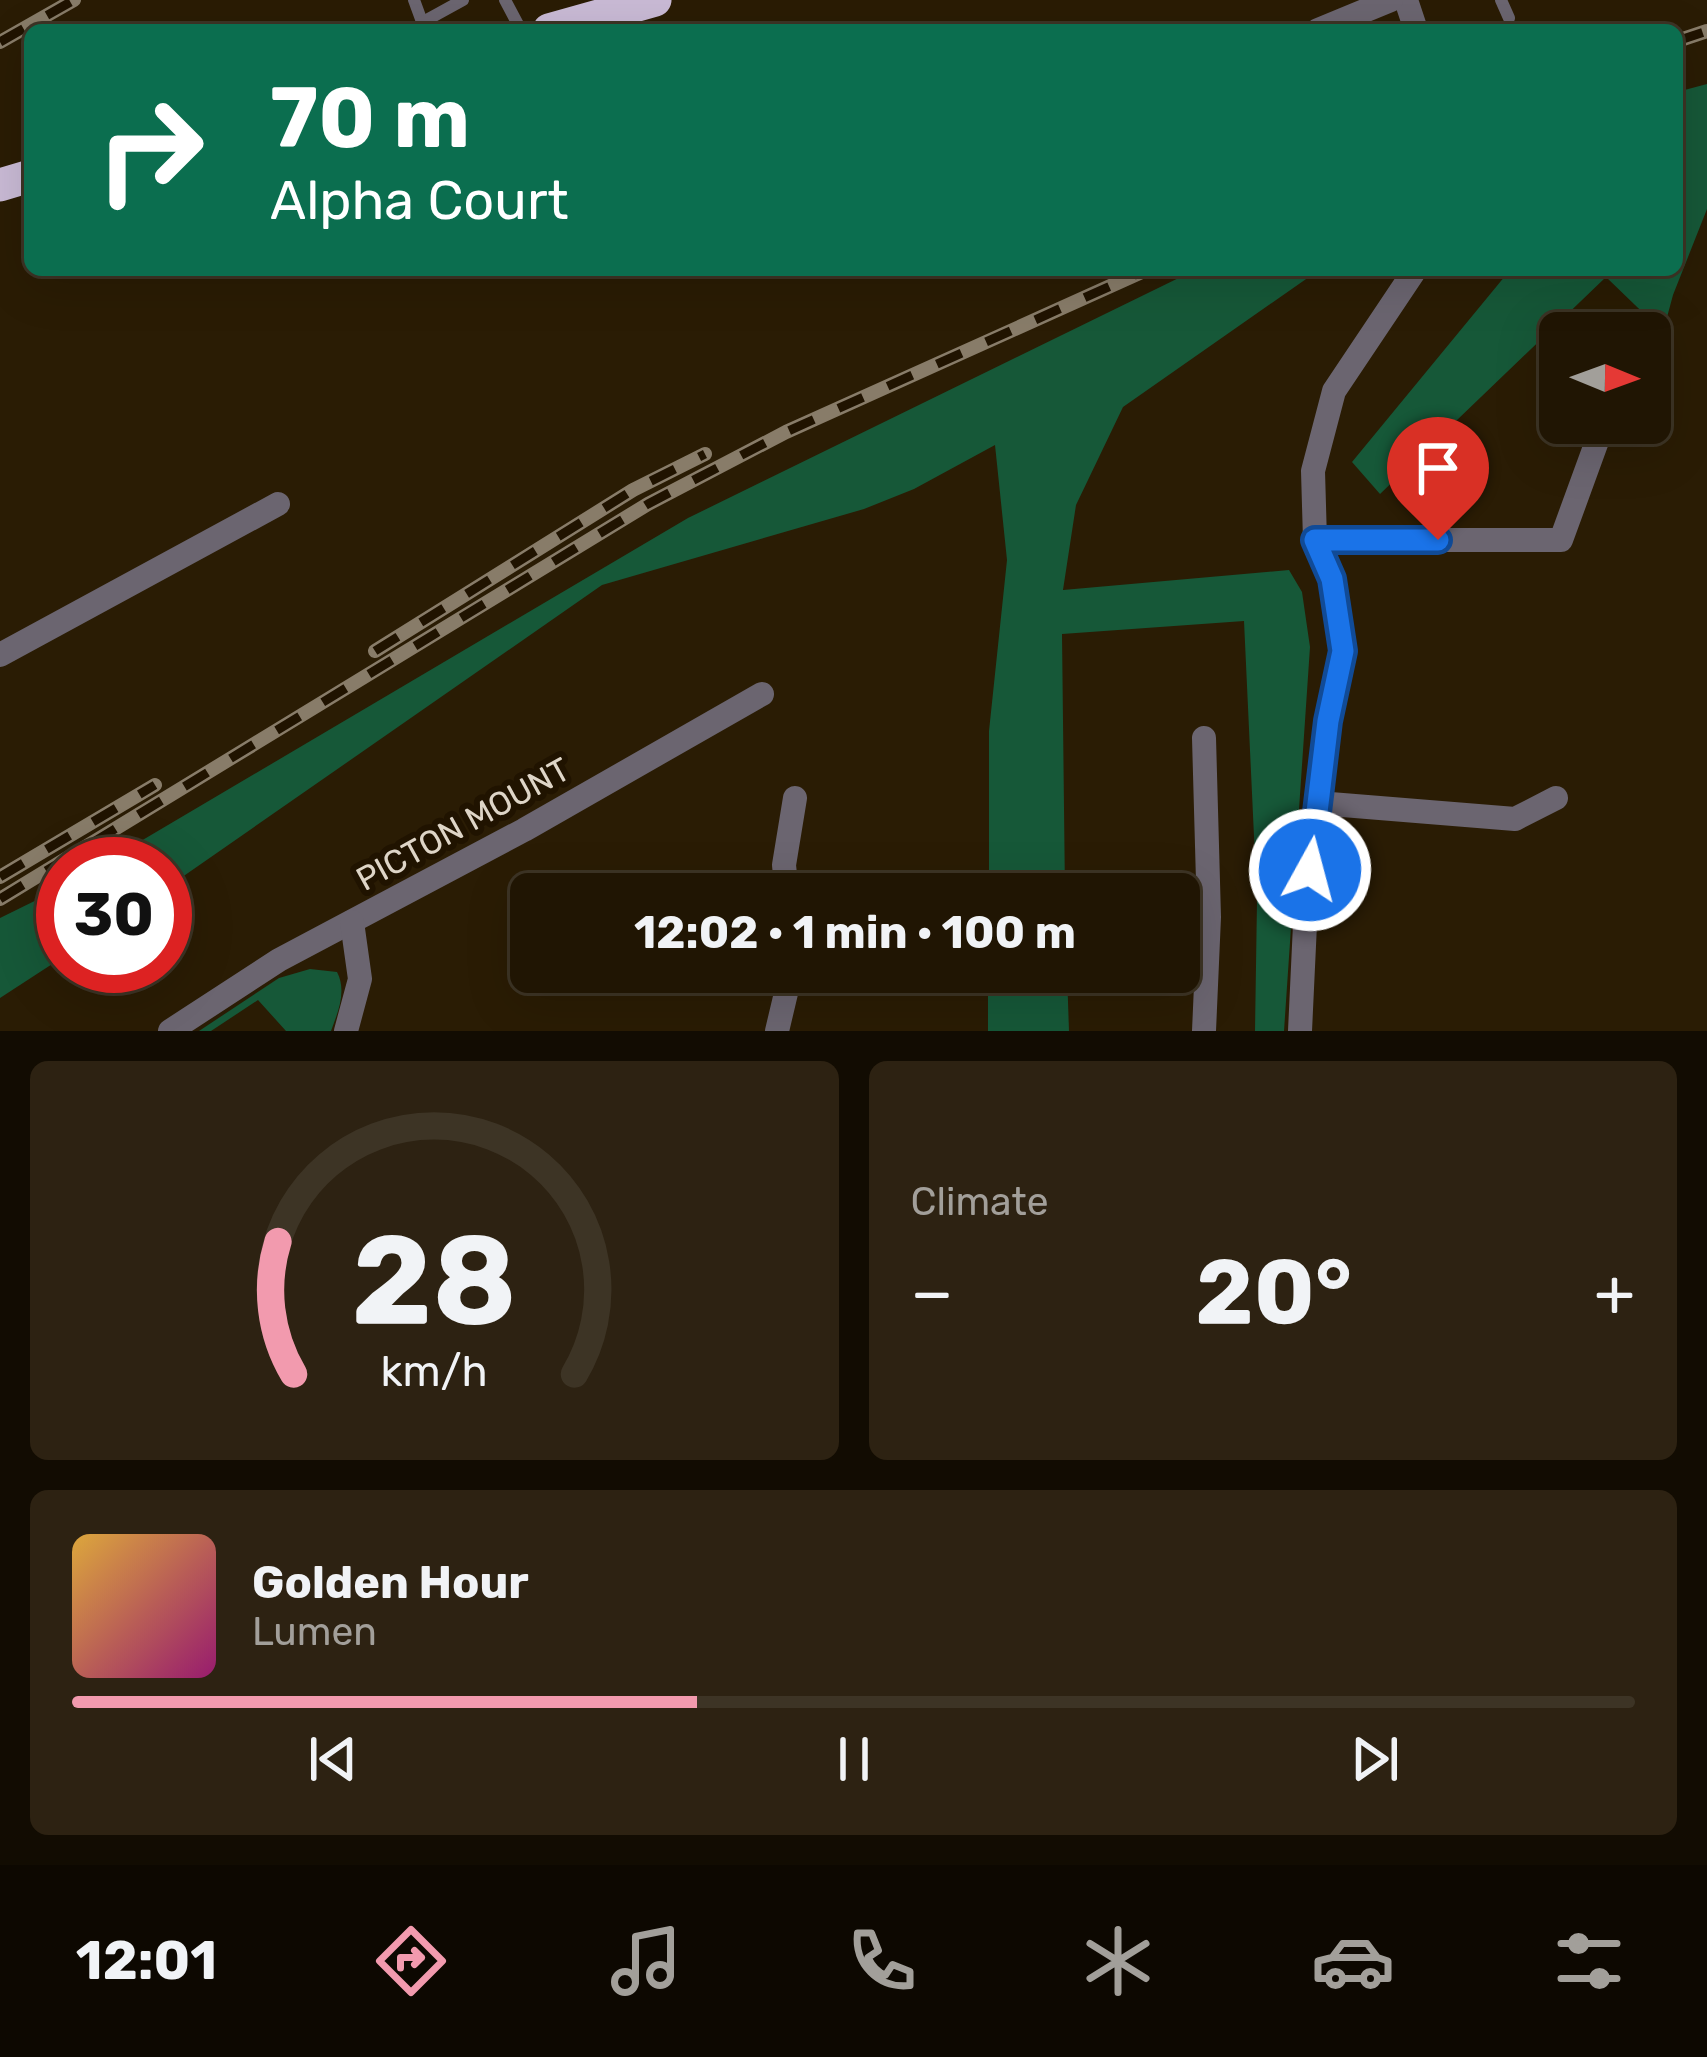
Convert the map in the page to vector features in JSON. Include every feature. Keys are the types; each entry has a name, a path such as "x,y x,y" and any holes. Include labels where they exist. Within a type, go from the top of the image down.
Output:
{"highway":[{"path":"571,24 655,0"}],"street":[{"path":"1333,24 1391,0"},
{"path":"1300,1031 1306,903 1328,721 1343,651 1332,579 1315,540 1313,472 1334,392 1411,276"},
{"path":"1315,540 1561,541 1596,444"},
{"path":"0,655 278,504"},
{"name":"PICTON MOUNT","path":"170,1031 280,960 524,830 762,694"},
{"path":"1204,738 1209,917 1204,1031"},
{"path":"785,873 795,798"},
{"path":"1318,803 1515,819 1556,798"},
{"path":"346,1031 360,979 352,922"},
{"path":"777,1031 786,993"}],"lane":[{"path":"427,24 464,0"},
{"path":"1502,0 1509,18"}],"green space":[{"path":"1707,84 1707,209 1683,270 1683,90"},
{"path":"1183,276 1310,276 1123,407 1076,505 1063,590 1289,570 1302,592 1310,647 1284,1031 1255,1031 1257,901 1244,621 1062,634 1065,873 989,873 989,731 1007,560 995,445 914,489 864,509 602,585 192,870 192,837 148,837 688,518"},
{"path":"1505,276 1681,276 1668,312 1642,312 1606,277 1570,312 1539,312 1539,341 1380,494 1352,462"},
{"path":"36,900 36,975 0,998 0,918"},
{"path":"310,969 337,972 340,979 340,1002 331,1031 286,1031 258,1000 211,1031 199,1031 279,978"},
{"path":"988,993 1068,993 1069,1031 988,1031"}],"railway":[{"path":"32,24 74,0"},
{"path":"0,42 24,28"},
{"path":"1683,39 1707,31"},
{"path":"0,899 648,504 786,432 1133,276"},
{"path":"375,651 633,490 705,454"},
{"path":"0,877 155,785"}],"route":[{"path":"1310,870 1328,721 1343,651 1332,579 1315,540 1438,540"}]}
